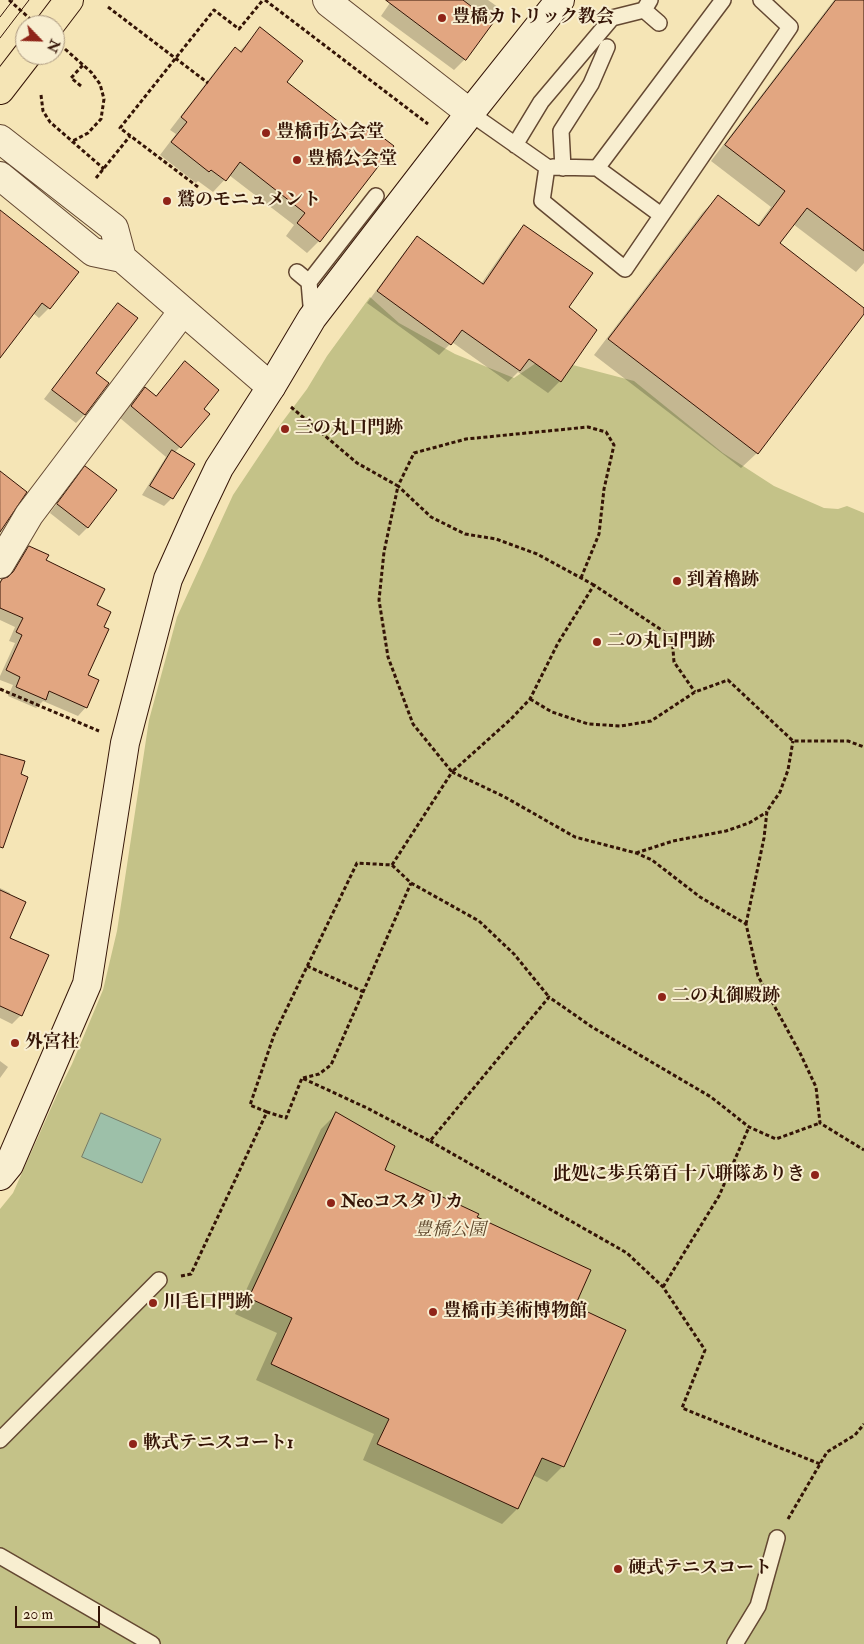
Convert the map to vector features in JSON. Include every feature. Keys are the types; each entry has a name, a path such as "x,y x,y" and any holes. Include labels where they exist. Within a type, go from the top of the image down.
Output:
{"highway":[{"path":"64,15 69,0"},
{"path":"0,90 19,65"}],"street":[{"path":"0,1176 9,1165 87,984 124,743 168,579 198,512 219,468 280,396 312,318 560,0"},
{"path":"326,1 470,114"},
{"path":"0,139 114,228 122,258"},
{"path":"0,176 93,252 122,258 280,396"},
{"path":"0,564 29,515 184,311"}],"lane":[{"path":"597,168 723,0"},
{"path":"546,167 542,200 625,269 790,27 761,0"},
{"path":"515,145 541,102 612,18 647,5 659,23"},
{"path":"563,168 561,131 591,84 607,47"},
{"path":"470,114 546,167 597,168 661,215"},
{"path":"312,318 310,282 376,196"},
{"path":"297,272 310,282"},
{"path":"0,1440 159,1280"},
{"path":"735,1644 758,1606 777,1538"},
{"path":"0,1556 152,1644"}],"path":[{"path":"9,0 26,15"},
{"path":"198,187 120,128 214,10 239,29 264,0 428,125"},
{"path":"108,8 208,83"},
{"path":"65,46 92,72 100,84 104,99 101,119 88,133 71,142"},
{"path":"81,86 71,78 82,64"},
{"path":"40,95 43,110 50,122 71,142 104,168"},
{"path":"95,180 130,136"},
{"path":"280,396 357,463 398,486 431,517 464,534 496,539 537,554 594,585 672,637 674,662 695,692"},
{"path":"581,578 599,534 604,489 614,445 606,432 588,427 466,439 414,453 398,486 384,552 379,600 388,656 413,724 452,772 504,796 575,837 636,853 652,860 700,896 746,924"},
{"path":"392,865 452,772 511,719 530,699 558,643 594,585"},
{"path":"530,699 552,712 588,724 621,726 651,721 695,692 728,680 793,741 848,740 864,747"},
{"path":"0,689 124,743"},
{"path":"636,853 673,841 750,823 767,811 780,792 788,770 793,741"},
{"path":"767,811 764,838 746,924 758,976 800,1053 816,1087 820,1123"},
{"path":"302,1078 286,1118 250,1105 274,1035 357,863 392,865 411,883 479,922 514,954 549,997 592,1027 711,1097 749,1128 776,1139 820,1123"},
{"path":"302,1078 319,1074 331,1065 411,883"},
{"path":"307,966 364,992"},
{"path":"430,1141 549,997"},
{"path":"302,1078 430,1141 627,1253 663,1287 705,1350 682,1408 820,1464"},
{"path":"159,1280 191,1274 267,1112"},
{"path":"820,1123 864,1150"},
{"path":"663,1287 719,1196 749,1128"},
{"path":"777,1538 827,1452 855,1435 864,1424"}],"green space":[{"name":"豊橋公園","path":"370,297 399,323 455,354 514,378 539,361 569,364 634,381 723,453 774,486 824,508 838,509 847,506 864,513 864,1644 0,1644 0,1209 13,1193 72,1064 103,990 117,931 149,720 177,617 233,495 277,429 307,389 327,356"}],"shaded area":[{"path":"101,1113 161,1139 142,1183 82,1157"}],"building":[{"path":"386,0 463,0 493,23 466,60"},
{"path":"836,0 864,0 864,251 807,208 780,243 864,308 864,314 758,454 608,339 718,195 759,226 785,191 725,145"},
{"name":"豊橋市公会堂","path":"260,27 303,61 287,82 361,139 369,127 394,146 320,242 297,223 305,213 240,162 226,181 211,170 209,172 171,142 187,122 181,117 235,47 241,52"},
{"path":"0,210 79,272 50,309 42,303 0,358"},
{"path":"524,225 593,273 569,307 597,330 561,382 529,359 520,371 462,330 451,345 377,291 417,236 483,284"},
{"path":"118,303 138,318 96,373 109,383 85,415 52,390"},
{"path":"185,361 219,390 204,409 210,414 181,448 131,406 145,387 156,396"},
{"path":"172,450 195,464 173,499 150,486"},
{"path":"85,466 117,490 88,528 57,504"},
{"path":"0,471 27,492 0,532"},
{"path":"29,546 49,555 46,560 105,589 97,605 111,612 104,627 109,629 88,675 99,680 87,708 49,691 46,700 16,687 20,677 6,670 22,635 16,632 23,618 0,608 0,583 2,579 8,577 13,572"},
{"path":"0,754 25,761 21,774 28,777 3,848 0,847"},
{"path":"0,890 26,902 10,938 49,955 22,1016 0,1006"},
{"name":"豊橋市美術博物館","path":"336,1112 395,1146 385,1170 479,1214 477,1217 591,1270 575,1306 626,1330 564,1467 542,1458 518,1509 377,1444 389,1419 271,1364 292,1318 249,1298"}],"tram line":[{"path":"0,17 13,0"},
{"path":"0,38 29,0"}],"place":[{"name":"豊橋カトリック教会","path":"442,18"},
{"name":"豊橋市公会堂","path":"266,133"},
{"name":"豊橋公会堂","path":"297,160"},
{"name":"鷲のモニュメント","path":"167,201"},
{"name":"三の丸口門跡","path":"285,429"},
{"name":"到着櫓跡","path":"677,581"},
{"name":"二の丸口門跡","path":"597,642"},
{"name":"二の丸御殿跡","path":"662,997"},
{"name":"外宮社","path":"15,1043"},
{"name":"此処に歩兵第百十八聠隊ありき","path":"815,1175"},
{"name":"Neoコスタリカ","path":"331,1203"},
{"name":"川毛口門跡","path":"153,1303"},
{"name":"豊橋市美術博物館","path":"433,1312"},
{"name":"軟式テニスコート1","path":"133,1444"},
{"name":"硬式テニスコート","path":"618,1569"}]}
